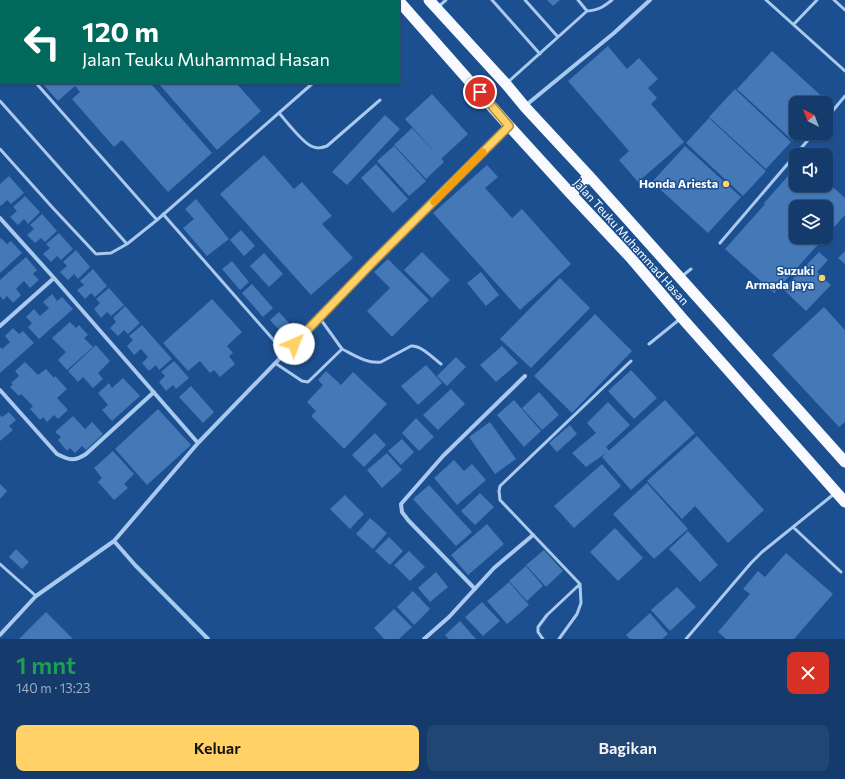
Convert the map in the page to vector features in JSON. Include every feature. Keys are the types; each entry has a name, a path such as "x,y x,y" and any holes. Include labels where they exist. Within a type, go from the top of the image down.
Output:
{"highway":[{"name":"Jalan Teuku Muhammad Hasan","path":"429,0 845,462"},
{"name":"Jalan Teuku Muhammad Hasan","path":"400,3 570,194 630,257 845,502"},
{"path":"570,194 589,176"}],"street":[{"path":"525,107 614,33 650,0"},
{"path":"0,635 36,596 114,541 198,443 274,363 286,353 509,126"},
{"path":"0,218 198,443"},
{"path":"0,227 4,224"},
{"path":"0,326 54,278"},
{"path":"475,588 408,520 402,512 402,504 443,456 525,376"},
{"path":"0,390 57,454 68,460 78,459 86,454 154,392"},
{"path":"424,639 449,616 494,568 533,535"},
{"path":"114,541 135,565 208,639"}],"lane":[{"path":"437,8 446,0"},
{"path":"492,0 540,54"},
{"path":"525,0 558,37"},
{"path":"578,0 587,10"},
{"path":"506,84 587,10 602,8 612,0"},
{"path":"766,0 845,71"},
{"path":"794,24 817,0"},
{"path":"834,0 845,10"},
{"path":"37,84 156,220"},
{"path":"0,149 96,254 111,253 127,244 156,220 312,84"},
{"path":"833,111 845,96"},
{"path":"0,100 127,244"},
{"path":"279,113 304,141 319,149 327,146 380,100"},
{"path":"720,243 808,140"},
{"path":"163,214 286,353"},
{"path":"680,278 691,269"},
{"path":"319,318 342,348 369,362 381,362 411,346 414,346 420,348 441,364"},
{"path":"650,344 682,318"},
{"path":"274,363 302,381 308,382 342,348"},
{"path":"559,639 577,614 581,603 580,584 500,500 500,486 631,361"},
{"path":"686,639 762,552 836,492"},
{"path":"793,527 841,572"},
{"path":"0,564 36,596"},
{"path":"543,639 538,632 538,627 547,615 580,584"}],"building":[{"path":"547,0 560,0 553,6"},
{"path":"608,46 627,69 639,58 658,79 648,88 657,98 651,104 684,142 638,182 619,160 629,151 568,81"},
{"path":"772,51 821,96 789,96 789,137 737,89"},
{"path":"43,84 153,84 152,85 212,153 168,192 122,140 114,147 72,99 80,92 75,86 58,101"},
{"path":"159,84 237,84 261,111 217,150"},
{"path":"735,89 791,142 766,169 709,117"},
{"path":"432,94 468,134 441,159 405,119"},
{"path":"385,115 400,129 347,185 332,172"},
{"path":"709,118 766,171 743,196 686,143"},
{"path":"412,128 444,162 426,179 394,145"},
{"path":"394,146 426,181 409,196 377,161"},
{"path":"685,146 741,197 708,233 652,182"},
{"path":"264,155 294,189 302,182 332,216 322,224 353,258 311,295 220,194"},
{"path":"376,164 408,199 393,213 361,178"},
{"path":"487,165 498,177 485,188 512,218 522,209 571,264 520,310 433,213"},
{"path":"789,175 789,192 833,192 833,187 845,198 845,215 833,228 833,200 789,200 789,244 819,244 774,293 725,249 765,204 764,203"},
{"path":"9,176 24,193 11,204 7,200 1,206 0,184"},
{"path":"25,196 40,212 28,224 24,219 18,225 10,217 17,211 13,207"},
{"path":"196,199 229,239 207,256 183,228 194,219 185,209"},
{"path":"42,214 57,231 45,242 41,238 35,243 27,235 34,229 30,225"},
{"path":"241,230 255,246 244,256 230,240"},
{"path":"59,233 73,249 61,260 57,256 51,262 43,254 50,248 46,244"},
{"path":"1,238 7,244 11,241 22,253 0,273 0,239"},
{"path":"76,250 90,267 78,279 74,274 68,280 60,272 67,266 63,262"},
{"path":"845,251 845,264 838,258"},
{"path":"422,252 450,280 432,298 404,270"},
{"path":"819,252 828,260 817,272 831,285 806,311 783,289"},
{"path":"264,253 283,274 269,287 250,266"},
{"path":"26,257 37,270 33,274 39,280 30,288 24,281 16,289 21,295 13,303 7,296 3,300 0,296 0,280"},
{"path":"388,259 429,300 392,337 367,311 390,288 374,272"},
{"path":"232,261 249,282 240,290 222,269"},
{"path":"93,269 107,286 95,297 91,293 85,299 77,290 84,285 80,281"},
{"path":"481,272 499,295 486,306 467,283"},
{"path":"560,278 590,308 531,368 500,339"},
{"path":"252,284 273,308 263,317 242,293"},
{"path":"109,288 124,305 111,316 107,312 101,318 94,309 100,303 96,299"},
{"path":"52,294 57,301 62,297 73,309 39,339 28,327 32,323 26,317 34,309 40,316 49,308 43,302"},
{"path":"212,299 242,332 227,346 233,353 229,356 235,364 220,377 214,370 210,373 200,361 188,371 163,343"},
{"path":"125,306 140,323 128,334 124,330 118,336 110,328 116,322 113,318"},
{"path":"824,307 845,330 845,422 839,427 772,355"},
{"path":"279,312 289,323 280,331 270,320"},
{"path":"595,314 632,351 572,413 534,376"},
{"path":"70,322 76,328 79,325 88,335 84,338 93,347 67,370 58,360 66,352 52,338"},
{"path":"142,325 172,359 159,370 156,365 149,371 142,363 148,357 141,349 134,355 127,346 133,340 129,336"},
{"path":"13,328 19,334 23,331 34,343 0,373 0,347 2,349 10,342 5,336"},
{"path":"96,345 110,361 98,373 103,379 93,388 83,377 78,382 68,371"},
{"path":"502,346 518,363 496,382 480,365"},
{"path":"456,357 466,367 447,386 437,376"},
{"path":"174,361 189,378 176,389 173,385 166,391 159,382 165,376 161,372"},
{"path":"25,362 38,375 46,369 67,389 57,398 68,410 58,419 54,415 47,422 43,417 40,420 30,409 33,406 21,394 19,396 10,387 13,384 11,383 19,376 15,371"},
{"path":"426,365 442,383 418,405 401,386"},
{"path":"631,370 657,398 634,419 608,391"},
{"path":"326,371 341,385 353,372 387,404 344,449 311,416 316,411 307,402 323,385 318,380"},
{"path":"123,378 140,396 112,421 102,410 108,405 98,393 109,383 112,388"},
{"path":"191,386 214,412 203,423 179,397"},
{"path":"451,389 465,404 438,430 423,415"},
{"path":"539,392 559,415 542,430 522,408"},
{"path":"514,400 541,431 524,447 497,415"},
{"path":"665,400 695,433 631,490 602,457"},
{"path":"608,402 630,425 606,447 609,451 586,467 572,453 596,433 587,423"},
{"path":"158,409 191,445 147,485 115,449"},
{"path":"9,412 16,420 9,426 13,430 0,441 0,415 2,417"},
{"path":"73,416 85,429 92,422 103,434 86,450 82,446 75,453 70,448 67,451 58,440 61,437 55,432"},
{"path":"416,418 434,437 419,451 402,433"},
{"path":"490,422 516,459 495,474 469,437"},
{"path":"570,425 577,434 557,452 549,443"},
{"path":"375,433 386,445 364,467 352,455"},
{"path":"697,436 764,510 728,543 695,506 682,519 647,481"},
{"path":"402,439 414,452 401,465 388,451"},
{"path":"113,451 134,474 124,484 128,488 114,500 98,482 102,478 94,468"},
{"path":"387,453 402,470 382,488 367,470"},
{"path":"454,460 464,471 472,464 486,480 457,505 434,478"},
{"path":"602,464 621,486 574,528 554,506"},
{"path":"647,483 688,529 654,559 613,514"},
{"path":"0,484 7,491 0,499"},
{"path":"429,485 472,532 456,546 413,499"},
{"path":"480,493 494,507 475,525 461,511"},
{"path":"345,495 364,514 350,529 330,509"},
{"path":"370,518 387,533 373,549 356,534"},
{"path":"487,524 504,544 468,575 451,555"},
{"path":"615,528 643,558 618,581 590,552"},
{"path":"688,531 718,565 700,582 669,549"},
{"path":"389,537 403,551 390,565 375,551"},
{"path":"16,549 29,562 22,569 9,557"},
{"path":"544,550 563,571 546,587 526,565"},
{"path":"409,551 425,567 410,581 394,565"},
{"path":"786,553 833,594 794,639 726,639 718,632 750,594 743,589 758,571 765,577"},
{"path":"526,566 543,586 527,601 509,581"},
{"path":"436,572 448,587 430,602 418,588"},
{"path":"509,582 529,605 507,624 487,601"},
{"path":"677,587 696,607 670,631 651,610"},
{"path":"413,591 430,609 414,625 397,607"},
{"path":"482,602 500,621 483,636 465,617"},
{"path":"394,609 412,627 399,639 384,639 374,628"},
{"path":"46,612 73,639 19,639"},
{"path":"650,613 668,634 662,639 630,639 626,635"},
{"path":"460,621 476,639 449,639 445,635"}],"slow traffic":[{"path":"434,202 483,152"}],"place":[{"name":"Honda Ariesta","path":"726,184"},
{"name":"Suzuki Armada Jaya","path":"822,278"}],"route":[{"path":"294,344 371,264 509,126 480,92"}]}
